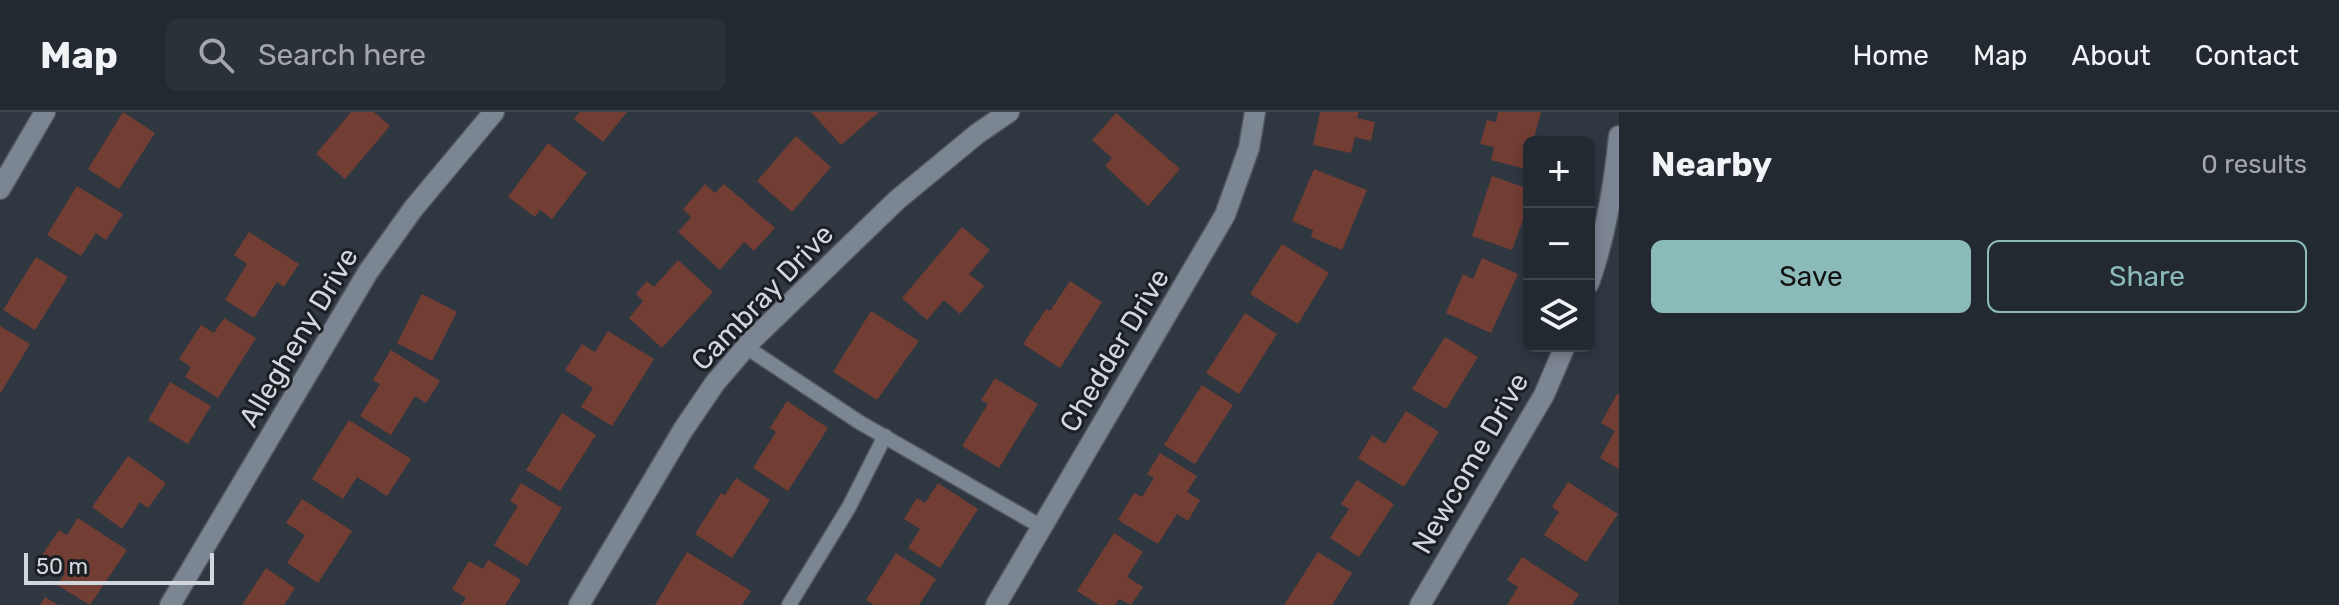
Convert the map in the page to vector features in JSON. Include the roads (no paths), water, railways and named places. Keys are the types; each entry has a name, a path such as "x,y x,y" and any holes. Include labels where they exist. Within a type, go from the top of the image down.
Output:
{"street":[{"path":"0,189 45,112"},
{"name":"Allegheny Drive","path":"170,605 368,272 413,209 494,112"},
{"name":"Cambray Drive","path":"579,605 683,430 715,383 746,347 897,200 977,134 1009,112"},
{"name":"Chedder Drive","path":"996,605 1220,225 1239,182 1255,112"},
{"path":"1590,280 1614,185 1619,136"},
{"name":"Newcome Drive","path":"1420,605 1544,395 1562,352"}],"lane":[{"path":"746,347 885,436 1042,527"},
{"path":"789,605 849,507 885,436"}]}
